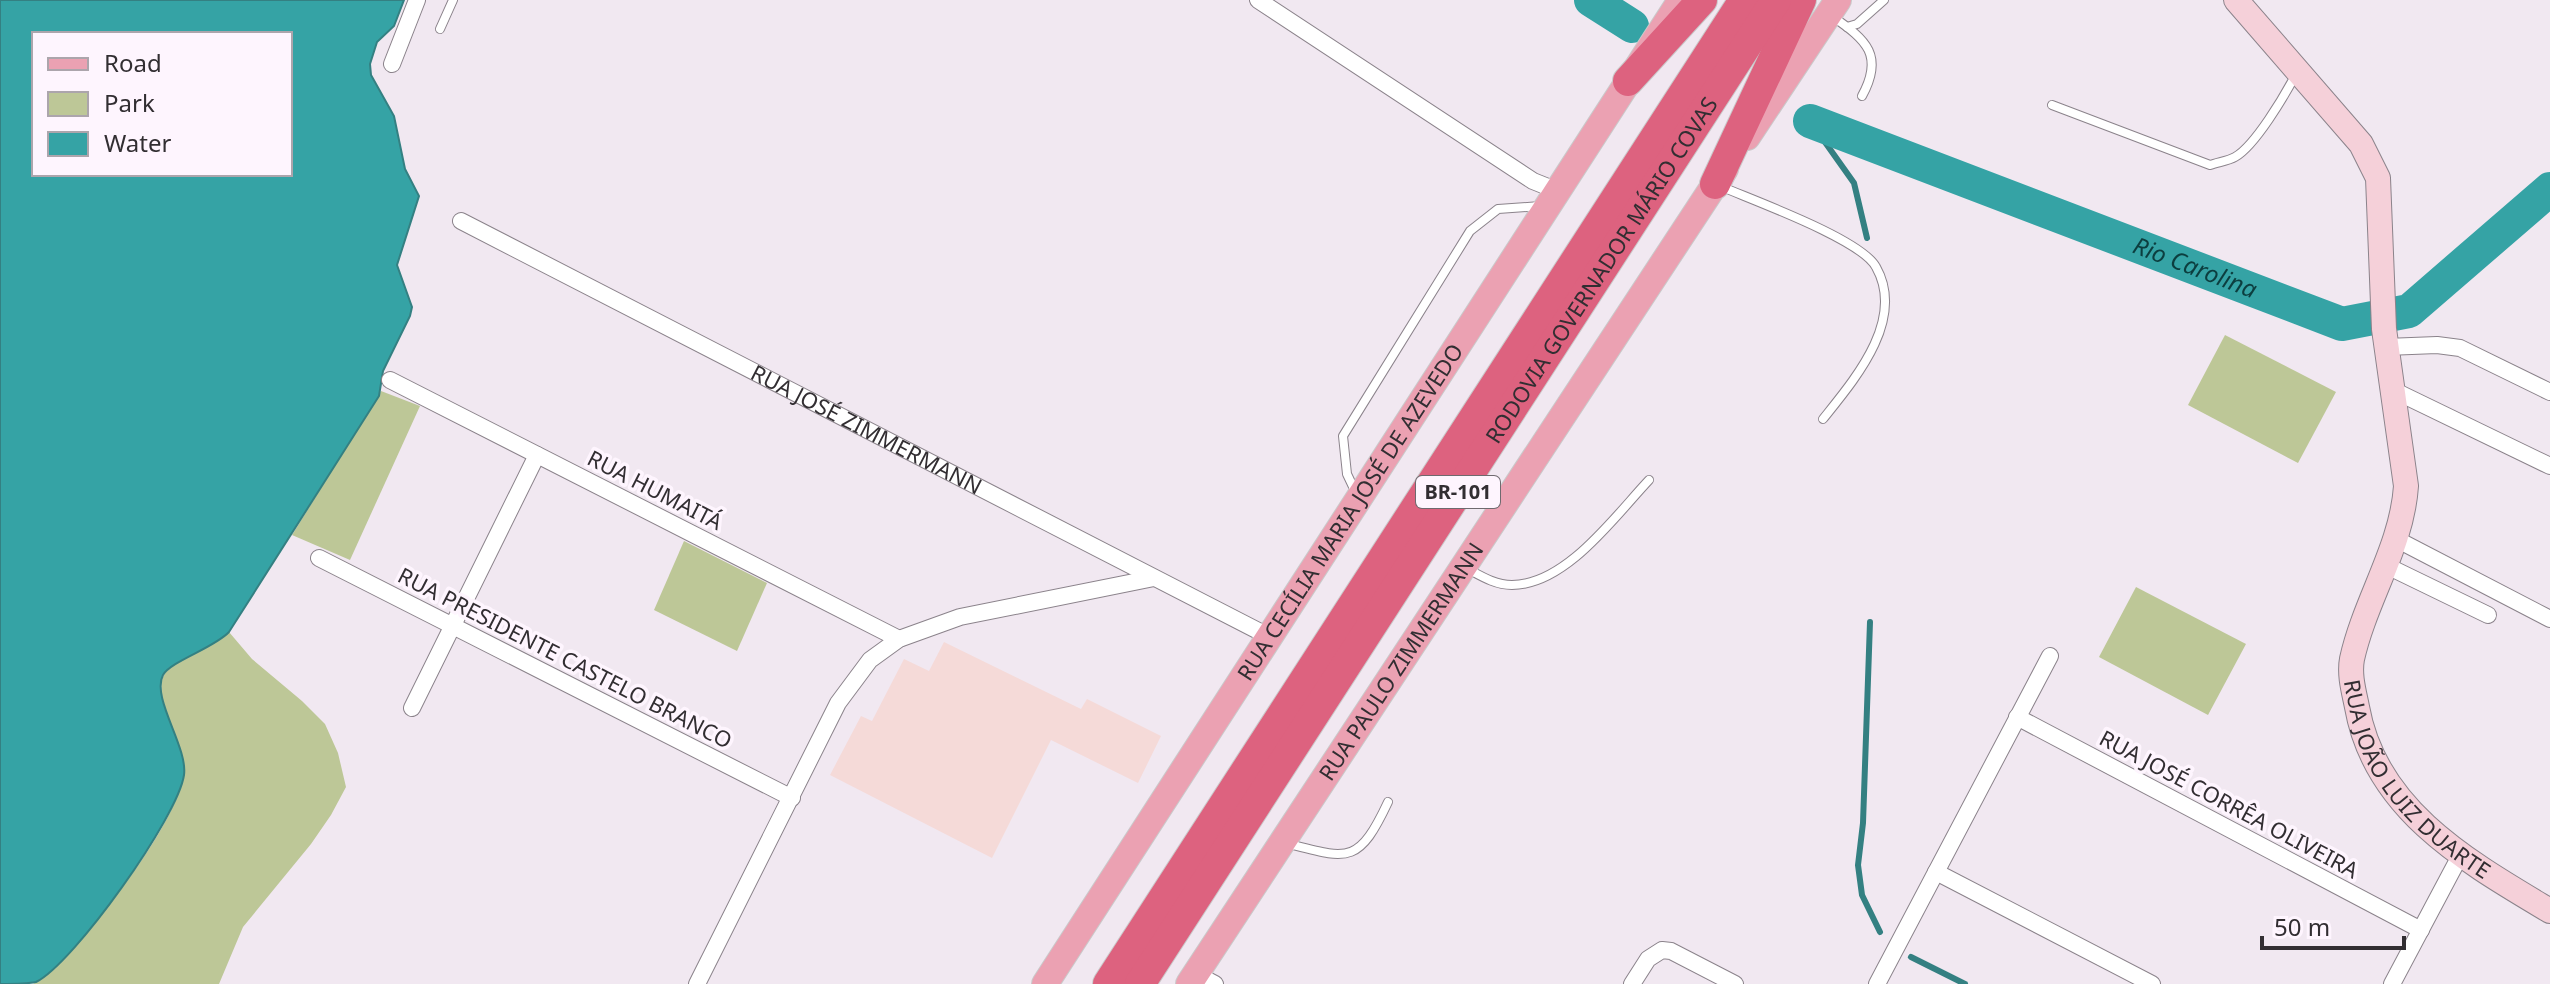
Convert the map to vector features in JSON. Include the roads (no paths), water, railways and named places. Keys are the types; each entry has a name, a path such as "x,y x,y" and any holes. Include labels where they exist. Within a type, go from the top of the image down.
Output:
{"highway":[{"path":"1628,81 1702,0"},
{"name":"RODOVIA GOVERNADOR MÁRIO COVAS","path":"1108,984 1744,0"},
{"name":"RODOVIA GOVERNADOR MÁRIO COVAS","path":"1140,984 1776,0"},
{"path":"1715,184 1801,0"}],"main road":[{"name":"RUA CECÍLIA MARIA JOSÉ DE AZEVEDO","path":"1045,984 1681,0"},
{"path":"2236,0 2298,70"},
{"name":"RUA PAULO ZIMMERMANN","path":"1200,981 1284,843 1715,184 1772,100 1838,14"},
{"name":"RUA JOÃO LUIZ DUARTE","path":"2298,70 2361,144 2378,178 2385,338 2395,391 2406,486 2405,506 2396,539 2352,661 2359,721 2389,787 2410,813 2461,854 2550,911"}],"street":[{"path":"392,64 417,0"},
{"path":"1258,0 1533,181 1553,198"},
{"name":"RUA JOSÉ ZIMMERMANN","path":"461,221 1270,637"},
{"path":"2385,338 2460,348 2550,392"},
{"name":"RUA HUMAITÁ","path":"390,380 899,639"},
{"path":"2395,391 2550,466"},
{"path":"412,708 537,455"},
{"path":"2396,539 2550,619"},
{"name":"RUA PRESIDENTE CASTELO BRANCO","path":"319,558 792,798"},
{"path":"2385,565 2488,615"},
{"path":"697,984 846,689 870,660 899,639 942,622 1154,578"},
{"path":"1877,984 2050,656"},
{"name":"RUA JOSÉ CORRÊA OLIVEIRA","path":"2017,717 2421,930"},
{"path":"2392,984 2461,854"},
{"path":"1936,872 2152,984"},
{"path":"1632,984 1648,959 1662,950 1671,951 1735,984"}],"lane":[{"path":"440,29 453,0"},
{"path":"1838,14 1857,24 1884,0"},
{"path":"1838,14 1869,50 1873,65 1871,79 1862,96"},
{"path":"2052,105 2210,165 2236,157 2255,137 2285,95 2298,70"},
{"path":"1715,184 1851,244 1875,265 1885,296 1879,336 1852,382 1823,419"},
{"path":"1359,499 1347,474 1343,436 1470,231 1498,209 1553,198"},
{"path":"1465,567 1491,582 1510,585 1529,583 1551,575 1583,550 1649,480"},
{"path":"1284,843 1343,856 1357,851 1373,834 1388,802"}],"water":[{"path":"0,0 404,0 394,26 377,42 370,64 371,75 394,116 405,169 419,196 397,265 412,307 410,316 383,371 379,396 229,632 163,675 161,685 165,709 184,764 184,775 164,822 122,887 74,948 36,982 0,984"}],"waterway":[{"name":"Rio Carolina","path":"1591,0 1632,26"},
{"path":"1810,121 1854,183 1867,238"},
{"name":"Rio Carolina","path":"1810,121 2342,324 2409,311 2550,189"},
{"path":"1870,622 1863,823 1858,865 1862,895 1880,932"},
{"path":"1911,957 1965,984"}]}
